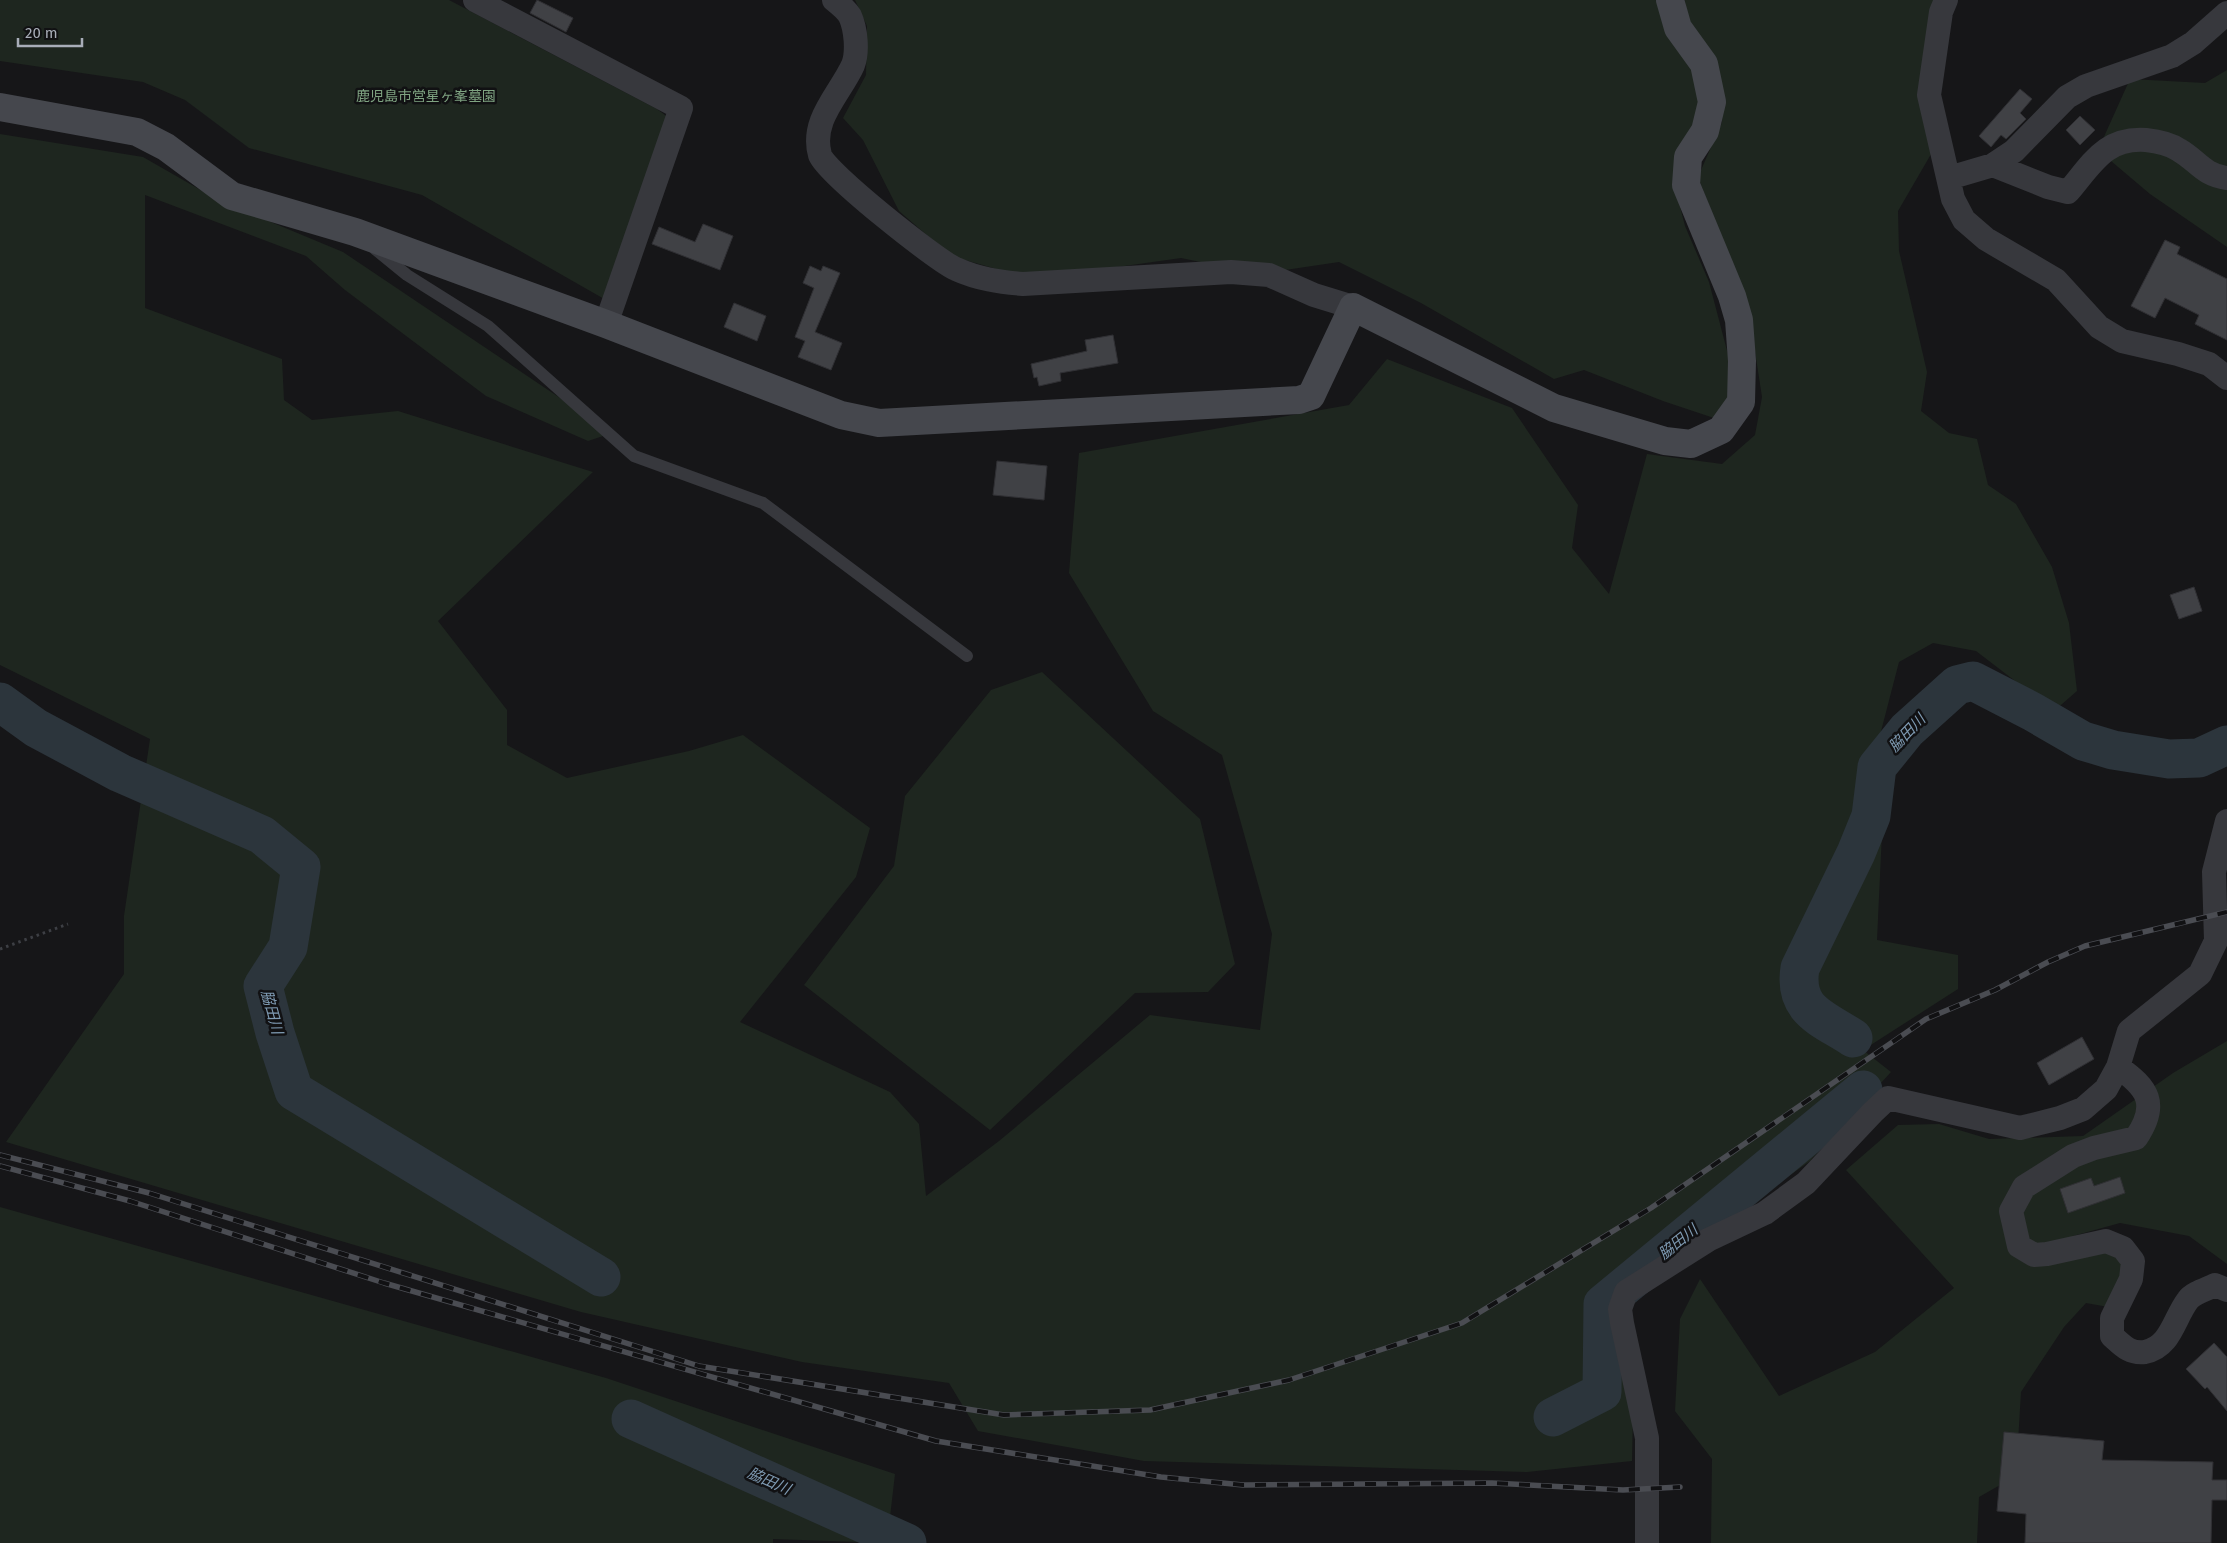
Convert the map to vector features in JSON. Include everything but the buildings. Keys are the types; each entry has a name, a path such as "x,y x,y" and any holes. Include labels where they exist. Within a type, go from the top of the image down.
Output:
{"street":[{"path":"475,0 681,108 606,324"},
{"path":"834,0 850,16 856,37 854,63 821,121 818,141 820,157 881,214 956,269 994,281 1023,284 1221,272 1269,276 1314,295 1353,308 1554,408 1674,442 1691,444 1721,430 1741,402 1742,361 1739,320 1732,296 1686,186 1688,157 1705,131 1712,102 1704,64 1678,28 1670,0"},
{"path":"1946,0 1940,12 1929,95 1953,199 1964,220 1986,240 2056,280 2100,327 2122,341 2178,354 2209,364 2227,378"},
{"path":"1949,178 1993,165 2014,151 2067,97 2086,86 2172,56 2193,43 2227,13"},
{"path":"0,107 137,132 166,147 232,196 355,232 606,324 841,414 879,423 1299,400 1311,396 1353,308"},
{"path":"1993,165 2048,187 2068,192 2103,150 2117,143 2133,139 2155,141 2178,149 2213,176 2227,178"},
{"path":"1646,1543 1647,1438 1622,1323 1620,1309 1626,1292 1708,1240 1765,1213 1806,1183 1888,1098 2020,1128 2060,1118 2083,1109 2106,1089 2118,1067 2129,1031 2200,974 2216,941 2220,872 2227,822"},
{"path":"2118,1067 2137,1080 2146,1093 2149,1109 2145,1124 2136,1138 2094,1148 2073,1156 2024,1187 2011,1211 2019,1246 2034,1255 2106,1241 2123,1248 2132,1262 2131,1279 2112,1318 2112,1336 2128,1351 2142,1352 2155,1350 2165,1342 2189,1298 2215,1285 2227,1290"}],"lane":[{"path":"355,232 407,275 488,326 634,456 763,503 967,656"}],"path":[{"path":"0,948 68,924"}],"green space":[{"name":"鹿児島市営星ヶ峯墓園","path":"0,0 449,0 657,109 670,119 606,300 422,195 249,148 185,100 143,82 0,61"},
{"path":"855,0 1664,0 1698,72 1702,109 1675,187 1685,226 1709,282 1730,362 1734,400 1714,418 1663,401 1584,370 1554,379 1421,303 1339,262 1259,274 1181,258 1082,272 1014,274 951,256 899,211 863,140 843,118 866,75 867,26"},
{"path":"1685,0 1937,0 1934,149 1898,211 1899,251 1927,372 1921,411 1949,433 1977,439 1988,485 2016,504 2052,567 2069,623 2077,691 2054,711 1976,651 1933,643 1899,662 1879,739 1883,811 1877,940 1958,955 1958,989 1863,1050 1891,1072 1810,1161 1631,1288 1634,1364 1632,1461 1527,1472 1144,1461 978,1431 949,1383 802,1362 581,1312 6,1142 124,974 124,916 150,739 0,665 0,134 143,157 218,200 343,252 612,433 588,441 486,396 345,290 306,256 145,195 145,308 282,359 284,400 312,420 398,411 593,472 438,621 507,710 507,745 567,778 689,751 743,735 870,828 856,877 740,1022 890,1092 919,1124 926,1196 999,1141 1150,1015 1260,1030 1272,934 1222,755 1153,711 1069,573 1079,453 1349,405 1387,359 1512,408 1578,505 1572,548 1609,594 1647,454 1722,464 1755,435 1762,397 1748,306 1698,177 1722,122 1723,91 1687,19"},
{"path":"2227,70 2227,247 2150,194 2098,150 2130,79 2205,83"},
{"path":"1042,672 1200,819 1235,964 1208,992 1135,993 990,1130 804,985 894,866 905,796 991,690"},
{"path":"2227,1041 2227,1264 2189,1236 2120,1223 2073,1236 2135,1252 2125,1310 2086,1303 2064,1327 2021,1392 2016,1476 1979,1497 1977,1543 1711,1543 1712,1459 1675,1411 1680,1319 1700,1279 1779,1396 1875,1352 1954,1288 1846,1170 1898,1125 1939,1124 1989,1139 2083,1136 2173,1073"},
{"path":"0,1207 606,1378 895,1474 887,1543 773,1539 773,1543 0,1543"}],"waterway":[{"name":"脇田川","path":"1853,1038 1821,1018 1806,1004 1801,994 1799,983 1800,968 1856,853 1871,816 1877,767 1907,730 1957,685 1973,681 2033,712 2083,741 2113,750 2169,759 2199,758 2227,745"},
{"name":"脇田川","path":"0,702 36,728 120,773 262,835 301,867 288,947 263,986 275,1033 294,1091 601,1277"},
{"name":"脇田川","path":"1553,1417 1602,1392 1603,1304 1863,1090"},
{"name":"脇田川","path":"631,1419 907,1543"}],"railway":[{"path":"0,1155 149,1193 699,1366 1004,1415 1150,1410 1289,1380 1462,1323 1651,1208 1926,1019 1995,990 2048,962 2085,946 2227,912"},
{"path":"0,1166 130,1201 384,1283 936,1441 1161,1477 1243,1485 1492,1483 1623,1490 1680,1487"}]}
